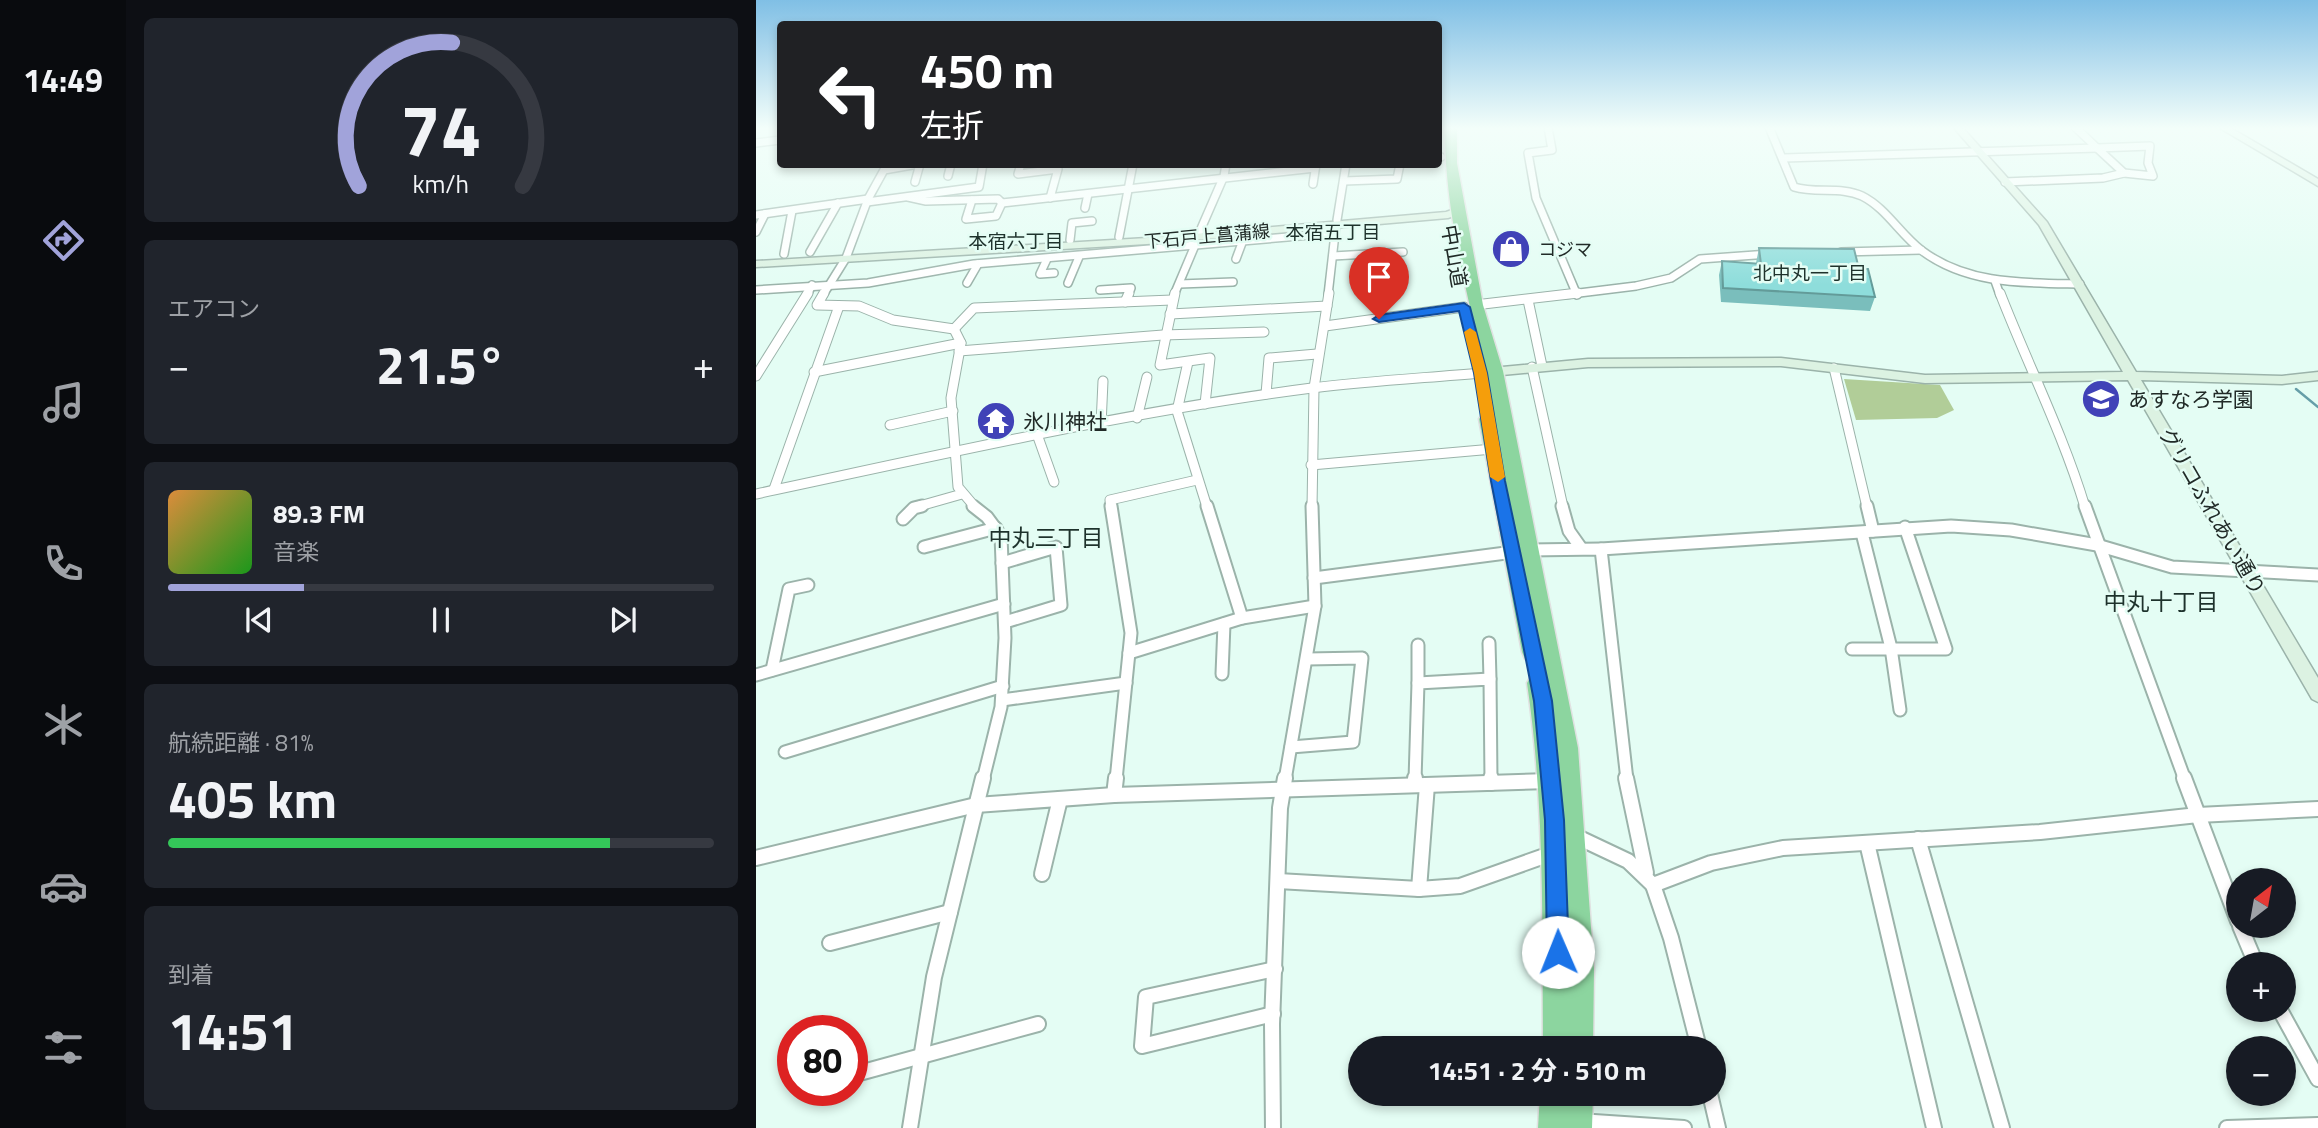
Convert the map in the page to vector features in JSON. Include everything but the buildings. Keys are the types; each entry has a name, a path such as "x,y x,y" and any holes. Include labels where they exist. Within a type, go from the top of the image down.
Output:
{"highway":[{"name":"中山道","path":"1444,180 1470,306 1487,372 1521,551 1566,748 1558,1036"},
{"name":"中山道","path":"1451,180 1451,212"},
{"name":"中山道","path":"1487,372 1493,449 1521,551 1552,781 1564,843 1579,969 1578,1036"}],"street":[{"path":"879,180 847,254 817,305 859,306 893,320 954,329"},
{"path":"756,215 979,187 980,180"},
{"path":"1049,198 1055,180"},
{"path":"756,290 831,283 868,283 978,264 1079,257 1119,244 1131,180"},
{"path":"908,197 926,201 998,199 1002,203 1195,180"},
{"path":"1205,404 1210,358 1160,365 1171,300 1222,180"},
{"path":"1313,180 1313,184"},
{"path":"1273,1128 1273,1014 1280,808 1315,606 1311,465 1317,354 1325,326 1343,181 1380,180"},
{"path":"1533,180 1536,198 1577,295"},
{"path":"1791,180 1794,187 1802,191 1848,191 1863,196 1876,204 1892,224 1921,250 1948,269 1995,281 2080,284"},
{"name":"グリコふれあい通り","path":"2003,180 2043,224 2080,284 2318,694"},
{"path":"2005,182 2063,180"},
{"path":"1085,208 1088,194"},
{"path":"972,200 966,219 996,216 1002,203"},
{"path":"810,252 838,203"},
{"path":"785,254 792,211"},
{"name":"下石戸上菖蒲線","path":"756,256 810,252 847,254 1119,244 1336,226 1451,212"},
{"path":"756,232 765,214"},
{"path":"1070,240 1072,223 1092,221"},
{"path":"1198,238 1242,243 1336,226"},
{"name":"下石戸上菖蒲線","path":"756,264 847,254 1070,240 1119,244"},
{"path":"1236,259 1242,243"},
{"path":"1828,253 1921,250"},
{"path":"1333,256 1403,252"},
{"path":"1325,326 1470,306 1577,295 1671,278 1700,259 1775,254"},
{"path":"1068,283 1079,257"},
{"path":"1047,259 1040,274 1054,273"},
{"path":"967,283 978,264"},
{"path":"936,284 939,271"},
{"path":"1995,281 2033,379 2068,451 2096,545 2226,889"},
{"path":"1180,284 1233,282"},
{"path":"756,376 812,285"},
{"path":"1100,290 1131,288 1125,302"},
{"path":"954,329 974,308 1171,300"},
{"path":"1528,300 1560,497 1569,531 1581,548"},
{"path":"774,489 839,306"},
{"path":"1170,314 1327,306"},
{"path":"1239,333 1246,310"},
{"path":"909,1128 934,977 1002,693 1005,622 1001,536 987,517 974,510 962,494 957,474 951,383 960,347 954,329"},
{"path":"814,372 960,347 1264,332"},
{"path":"1266,394 1269,358 1317,354"},
{"path":"756,361 767,360"},
{"path":"1188,362 1177,411 1241,618"},
{"path":"756,494 957,451 1266,394 1537,367 1782,362 1925,379 2134,377 2282,380 2318,376"},
{"path":"1834,368 1891,648 1900,710"},
{"path":"1138,418 1147,377"},
{"path":"1101,425 1103,381"},
{"path":"890,425 953,411"},
{"path":"1038,437 1054,482"},
{"path":"1311,465 1493,449"},
{"path":"1114,795 1131,633 1110,500 1197,480"},
{"path":"903,519 914,508 962,494"},
{"path":"1314,578 1521,551 1601,549 1951,526 2011,530 2096,545 2135,559 2172,567 2318,575"},
{"path":"1852,649 1882,652 1891,648 1946,649 1905,527"},
{"path":"924,547 996,528"},
{"path":"1002,563 1056,547 1061,605 1005,622"},
{"path":"1601,549 1629,802 1650,879 1671,938 1696,1036"},
{"path":"772,670 789,589 808,585"},
{"path":"756,675 1004,604"},
{"path":"1129,653 1241,618 1315,606"},
{"path":"1222,674 1224,624"},
{"path":"1489,643 1491,783"},
{"path":"1418,645 1421,785 1419,889"},
{"path":"1291,747 1353,741 1362,658 1307,659"},
{"path":"1418,683 1490,679"},
{"path":"785,752 1002,693 1126,684"},
{"path":"756,858 976,805 1114,795 1552,781"},
{"path":"1042,874 1060,799"},
{"path":"1278,881 1419,889 1460,886 1564,843 1601,846 1650,879 1783,848 2040,832 2198,815 2318,809"},
{"path":"1918,839 2002,1128"},
{"path":"1867,843 1934,1128"},
{"path":"830,943 950,912"},
{"path":"1273,1014 1142,1046 1146,997 1275,969"},
{"path":"2287,1022 2318,1079"},
{"path":"868,1071 1038,1024"},
{"path":"1713,1106 1718,1128"},
{"path":"1571,1118 1684,1128"},
{"path":"2227,1128 2318,1125"}],"green space":[{"path":"1844,379 1940,385 1954,410 1937,418 1856,420"}],"waterway":[{"path":"2296,389 2318,407"}],"slow traffic":[{"path":"1470,332 1498,477"}],"place":[{"name":"コジマ","path":"1511,249"},
{"name":"あすなろ学園","path":"2101,399"},
{"name":"氷川神社","path":"996,421"}],"district":[{"name":"本宿五丁目","path":"1333,231"},
{"name":"本宿六丁目","path":"1016,240"},
{"name":"北中丸一丁目","path":"1810,272"},
{"name":"中丸三丁目","path":"1046,537"},
{"name":"中丸十丁目","path":"2161,601"}],"route":[{"path":"1379,319 1464,307 1480,373 1498,481 1543,701 1555,820 1558,952"}]}
